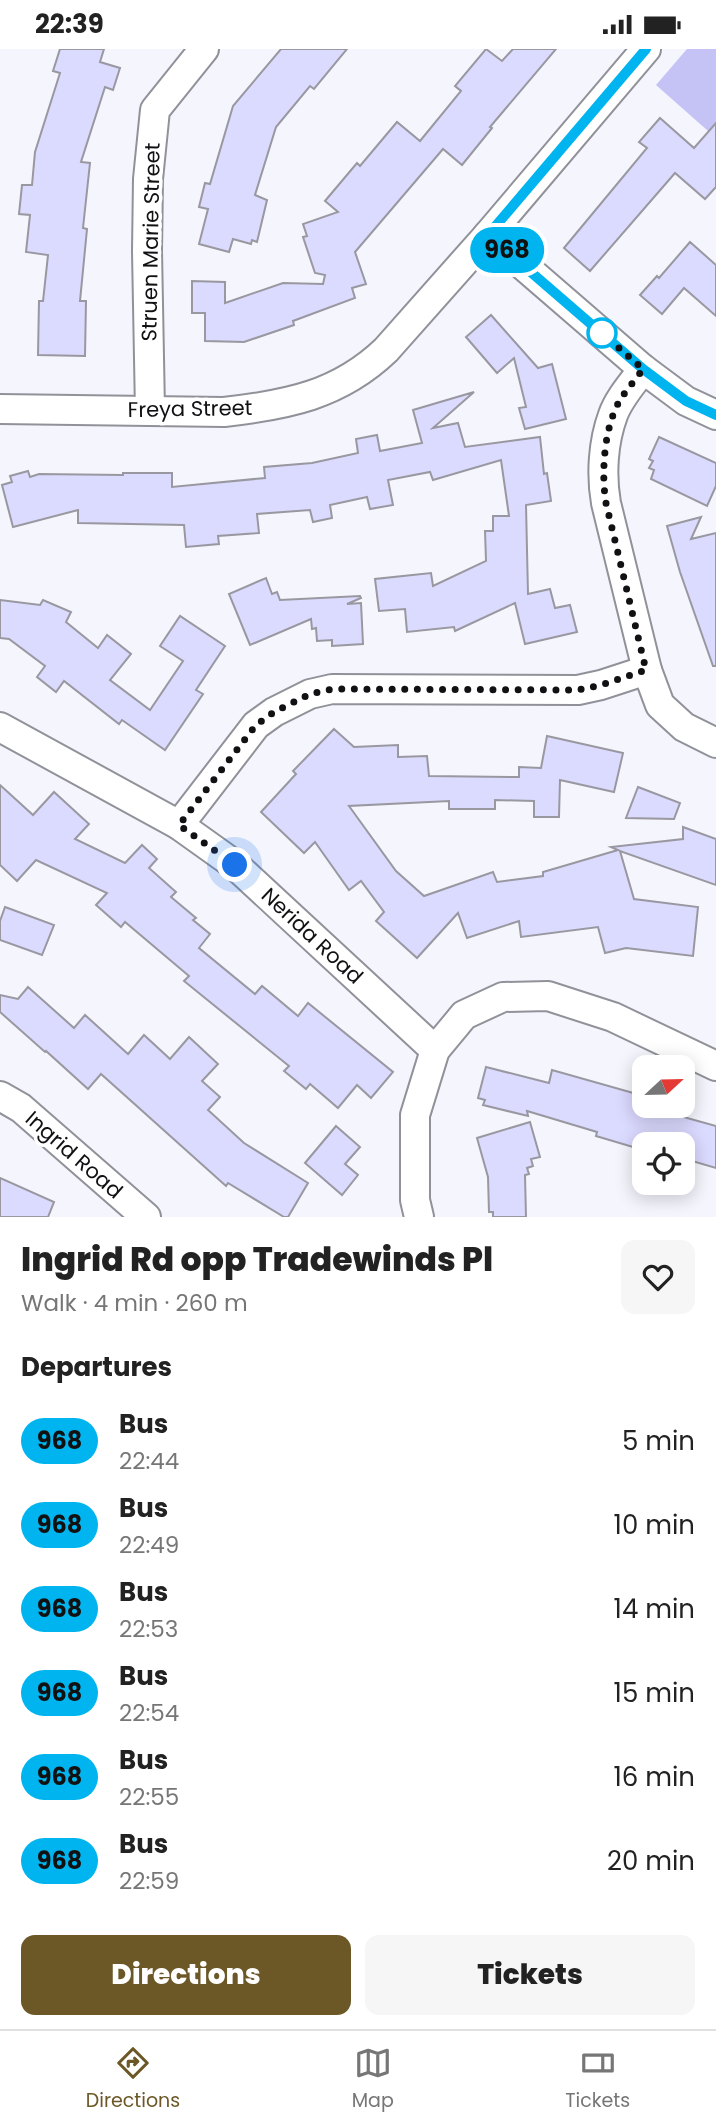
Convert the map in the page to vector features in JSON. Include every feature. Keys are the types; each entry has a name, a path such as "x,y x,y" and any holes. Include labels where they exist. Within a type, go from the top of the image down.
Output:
{"street":[{"name":"Struen Marie Street","path":"150,411 148,179 155,110 204,49"},
{"name":"Freya Street","path":"0,409 192,413 261,408 318,393 351,379 386,350 646,49"},
{"path":"488,235 643,369 686,401 716,415"},
{"path":"643,369 620,400 613,415 602,477 606,503 646,670 660,705 684,727 716,743"},
{"path":"179,825 256,725 274,712 310,694 332,689 578,690 646,670"},
{"name":"Nerida Road","path":"0,726 179,825 235,865 435,1049"},
{"path":"419,1217 415,1200 415,1115 435,1049 464,1015 503,997 548,996 613,1017 716,1066"},
{"name":"Ingrid Road","path":"0,1096 21,1108 146,1217"}],"shaded area":[{"path":"687,49 716,49 716,138 656,85"}],"building":[{"path":"60,49 104,49 100,62 120,68 113,90 105,87 81,162 90,163 83,228 87,229 80,301 86,301 85,356 38,355 39,301 43,301 48,255 26,252 30,215 19,214 22,185 32,185 35,152 60,73 53,71"},
{"path":"281,49 347,49 314,89 310,86 276,127 255,195 267,200 257,242 252,240 251,244 233,239 229,252 199,244 208,209 199,207 205,183 210,184 233,106"},
{"path":"486,49 502,61 513,49 556,49 490,127 492,128 462,165 443,149 355,252 366,284 352,288 355,298 293,321 294,325 244,342 205,341 205,313 192,313 192,281 225,282 225,303 283,283 323,284 325,275 315,273 303,237 307,236 303,224 338,212 325,201 357,163 360,166 397,122 420,141 461,91 455,86"},
{"path":"660,118 694,148 716,123 716,187 705,199 675,173 590,271 564,248 647,148 639,142"},
{"path":"690,242 716,265 716,316 684,288 662,314 640,295 657,276 659,278"},
{"path":"491,315 538,368 552,364 566,419 525,429 519,408 526,407 514,358 497,373 466,337"},
{"path":"474,392 433,428 458,423 465,447 540,437 544,474 547,473 551,501 526,505 528,594 550,589 555,608 570,605 577,632 525,644 515,603 455,631 454,627 407,632 405,609 379,611 375,579 431,573 433,586 486,561 485,531 493,531 493,516 509,516 501,460 433,480 430,472 388,480 393,505 370,509 367,497 330,505 332,518 313,522 310,510 257,514 259,533 218,536 219,544 186,547 184,525 78,523 78,510 13,527 2,485 12,482 10,476 28,471 30,477 39,474 172,473 172,487 265,478 264,467 312,463 358,453 356,439 377,435 380,451 422,443 413,410"},
{"path":"659,437 716,463 716,486 707,506 651,479 654,470 649,468 653,461 649,459"},
{"path":"701,517 691,539 716,533 716,666 713,666 680,572 667,526"},
{"path":"266,578 272,594 277,592 280,600 360,596 361,598 347,604 361,603 363,644 332,646 332,640 317,641 316,628 312,629 311,619 250,645 229,594"},
{"path":"0,600 40,605 43,600 71,612 66,622 98,648 107,635 131,654 110,680 150,710 183,661 160,646 180,616 225,646 196,690 203,694 165,750 122,720 119,724 64,681 56,692 37,677 45,666 9,639 0,638"},
{"path":"334,729 354,747 398,745 398,757 427,756 429,776 519,777 519,767 541,768 547,736 623,753 614,792 560,780 559,817 534,817 534,801 495,800 495,809 449,809 449,801 349,806 396,871 424,896 493,872 497,882 543,876 543,872 618,850 611,847 683,839 683,827 716,839 716,885 620,851 634,899 698,907 693,956 626,948 605,953 598,927 521,937 519,921 467,938 458,913 417,958 376,921 384,912 361,881 349,890 315,842 304,853 261,812 296,774 293,771"},
{"path":"0,785 33,815 54,792 89,824 75,839 125,863 142,845 157,859 149,868 176,892 171,897 210,934 199,948 255,994 262,986 298,1016 308,1003 393,1072 371,1098 357,1085 338,1108 310,1084 306,1089 284,1071 289,1066 184,981 189,976 125,922 121,927 96,905 107,893 36,860 17,881 0,865"},
{"path":"638,787 680,803 674,819 626,818"},
{"path":"5,907 54,925 42,955 0,940 0,921"},
{"path":"28,987 74,1028 85,1015 128,1054 144,1035 170,1059 189,1037 218,1064 202,1081 220,1097 208,1110 244,1143 308,1183 288,1217 228,1183 226,1186 101,1074 88,1089 0,1012 0,995 18,999"},
{"path":"486,1067 549,1083 552,1070 632,1093 632,1118 687,1118 716,1126 716,1168 695,1162 695,1132 632,1132 632,1147 596,1136 597,1132 527,1111 528,1116 483,1105 485,1100 478,1098"},
{"path":"530,1122 540,1157 531,1159 533,1166 527,1168 529,1174 525,1175 526,1217 493,1217 493,1212 489,1212 488,1177 477,1138"},
{"path":"336,1126 360,1147 345,1164 358,1175 342,1195 305,1163"},
{"path":"0,1178 54,1202 48,1217 0,1217"}],"bus line":[{"name":"968","path":"646,49 488,235 643,369 686,401 716,415"}],"route":[{"path":"235,865 179,825 256,725 274,712 310,694 332,689 578,690 646,670 602,477 613,415 620,400 643,369 602,333"}]}
